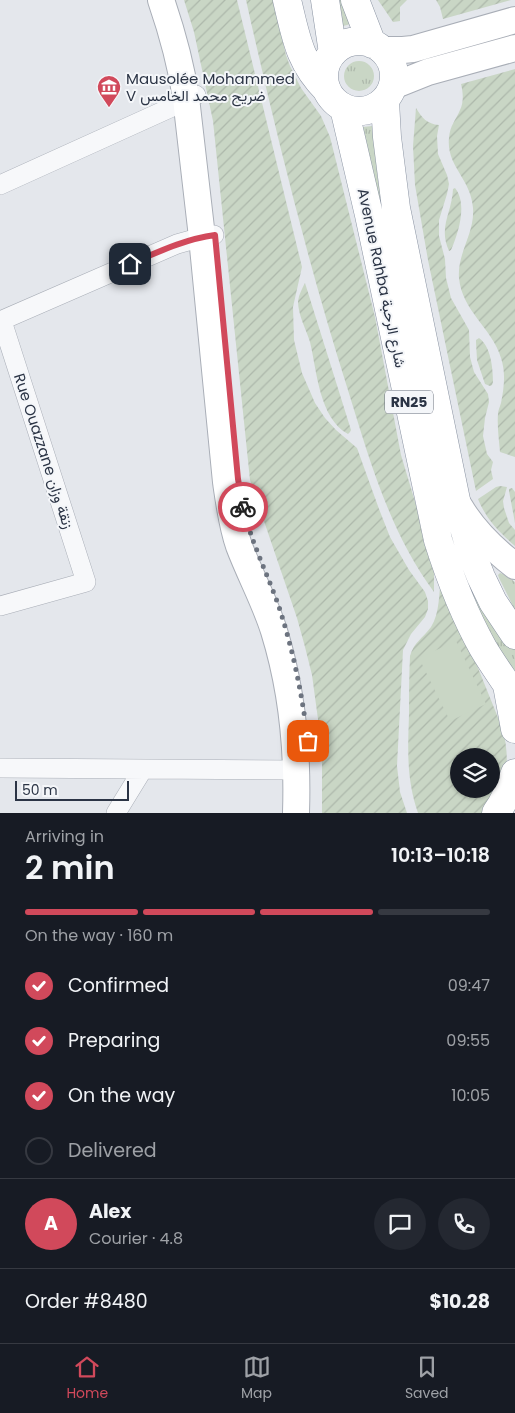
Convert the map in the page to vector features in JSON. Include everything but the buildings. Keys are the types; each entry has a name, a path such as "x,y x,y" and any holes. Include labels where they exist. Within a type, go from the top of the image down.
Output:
{"highway":[{"path":"287,0 301,54 312,73 336,99 354,111 365,110 376,107 389,93"},
{"name":"RN25","path":"325,0 333,53 325,70 325,80 336,99"},
{"name":"RN25","path":"355,0 377,47 387,55 394,70 389,93"},
{"path":"333,53 351,43 362,42 377,47"},
{"name":"Avenue Rahba شارع الرحبة","path":"389,93 387,137 396,208 456,500 471,552 481,577 515,635"},
{"name":"Avenue Rahba شارع الرحبة","path":"336,99 370,215 438,540 462,606 483,647 511,691"},
{"name":"RN25","path":"511,691 515,729"},
{"path":"496,813 510,789 515,773"}],"street":[{"path":"161,0 183,77 191,96"},
{"path":"175,0 191,63 191,96 238,479 252,539 278,604 298,676 303,700 309,757 310,813"},
{"path":"377,47 403,50 414,49 515,20"},
{"path":"389,93 419,75 515,48"},
{"path":"0,184 170,108 191,96"},
{"path":"1,321 177,244 208,236"},
{"path":"208,236 225,475 229,503 239,544 266,609 280,654 290,700 296,770 296,813"},
{"name":"Rue Ouazzane زنقة وزان","path":"0,606 86,582 1,321"},
{"path":"456,500 478,533 491,547 515,566"},
{"path":"0,768 296,770"},
{"path":"116,813 143,769"}],"green space":[{"path":"184,0 237,0 302,267 293,307 294,340 302,373 315,403 325,418 357,448 390,537 409,570 425,592 428,601 425,617 411,634 403,650 397,766 400,792 407,813 322,813 320,734 312,675 297,618 250,480 213,121 194,32"},
{"path":"246,0 273,0 290,66 301,88 321,116 330,137 375,317 401,455 434,558 434,592 418,569 392,519 372,467 332,339 305,243 268,97"},
{"path":"338,0 344,0 351,24 343,26"},
{"path":"378,0 407,0 400,7 400,21 393,22"},
{"path":"436,0 511,0 443,19"},
{"path":"359,61 365,62 373,70 373,82 365,90 359,91 353,90 345,82 344,76 345,70 353,62"},
{"path":"515,69 515,457 500,452 498,414 504,380 501,358 497,347 471,310 461,290 459,269 471,226 473,208 468,189 451,157 449,138 462,104 461,84"},
{"path":"416,108 425,120 439,125 437,136 438,154 449,184 439,220 439,236 445,259 446,278 451,298 469,330 470,357 474,372 488,394 489,402 483,436 487,454 493,462 491,470 493,479 476,491 428,260 415,185 413,146"},
{"path":"372,126 383,207 501,628 515,649 515,682 472,600 450,540 363,127"},
{"path":"455,188 461,202 461,210 459,228 449,251 445,227 453,189"},
{"path":"305,283 351,430 348,434 338,427 331,417 325,406 317,380 310,342 298,306 299,296"},
{"path":"479,338 486,346 491,358 493,382 490,386 485,384 477,360 476,340"},
{"path":"500,486 507,487 503,501 509,523 515,530 515,546 494,525 478,499"},
{"path":"512,488 515,492 515,523 509,491"},
{"path":"500,573 515,582 515,610 499,578 498,575"},
{"path":"441,576 503,730 507,755 506,770 500,784 500,748 450,748 450,798 493,798 485,813 418,813 411,788 408,752 410,656 416,644 431,627 438,609"},
{"path":"456,641 486,704 450,721 419,658"}],"way so far":[{"path":"243,507 252,539 278,604 292,652 303,700 308,741"}],"place":[{"name":"Mausolée Mohammed V ضريح محمد الخامس","path":"109,108"}],"route":[{"path":"130,264 177,244 215,235 238,479 243,507"}]}
